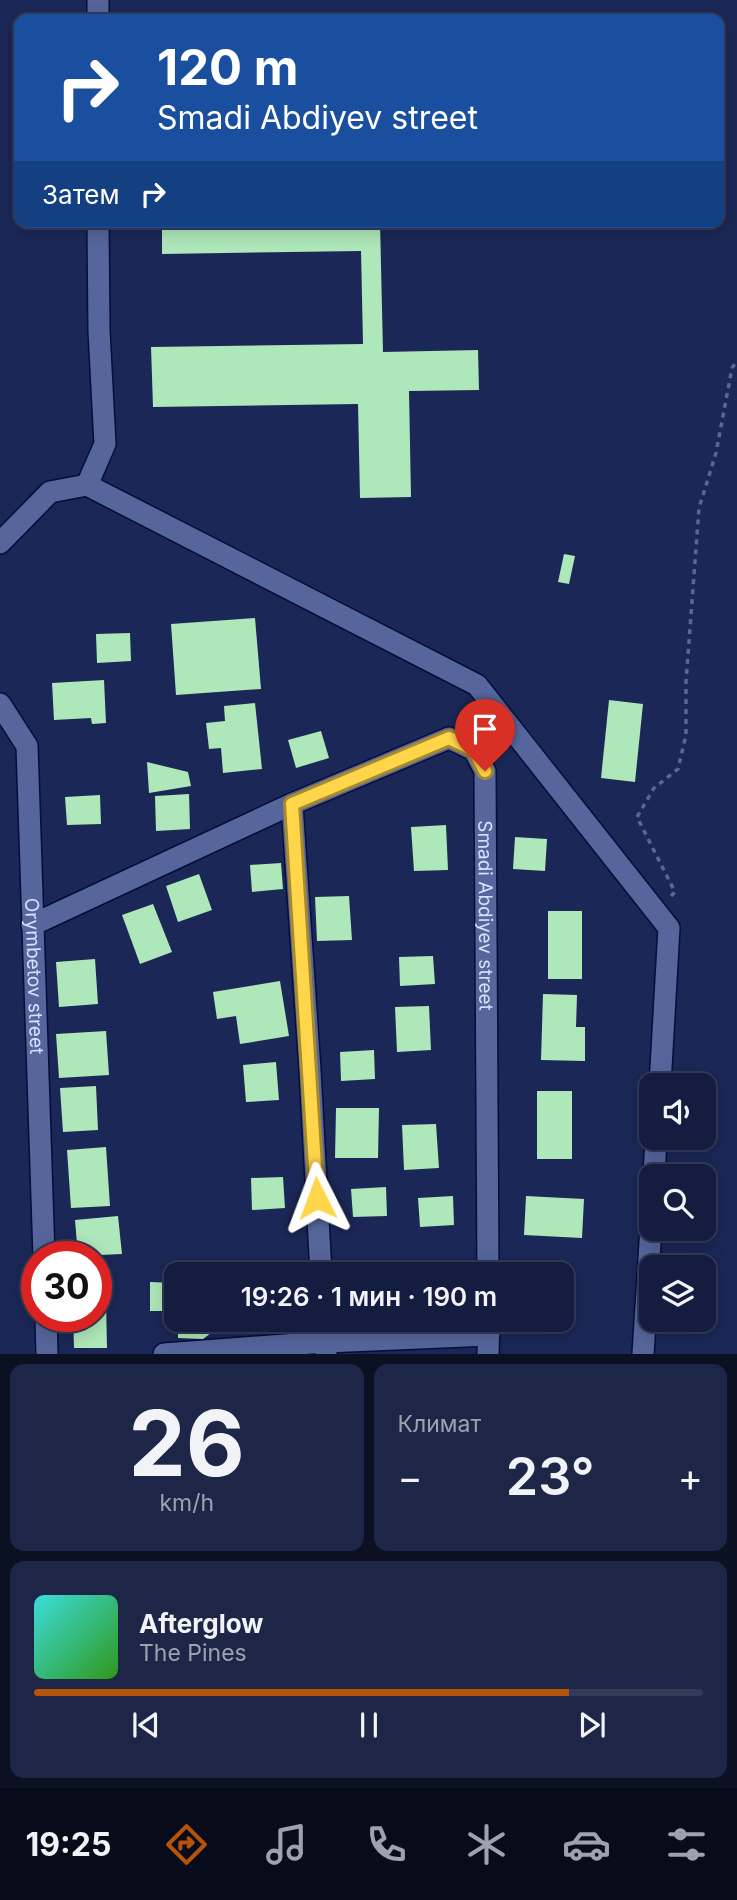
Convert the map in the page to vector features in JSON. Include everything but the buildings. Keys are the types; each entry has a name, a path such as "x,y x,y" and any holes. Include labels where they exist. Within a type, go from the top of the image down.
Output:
{"street":[{"path":"87,485 105,444 99,331 98,228"},
{"path":"0,543 50,492 87,485 477,685 669,928 661,1073"},
{"name":"Orymbetov street","path":"0,704 27,746 43,1241"},
{"name":"Smadi Abdiyev street","path":"32,925 292,804 449,738 474,750 485,771 488,1262"},
{"path":"292,804 320,1262"},
{"path":"643,1354 650,1241"},
{"path":"46,1332 47,1354"},
{"path":"164,1354 325,1348 489,1336"}],"path":[{"path":"657,913 674,892 637,817 654,788 678,769 686,735 686,682 699,508 716,453 732,368 737,361"}],"route":[{"path":"317,1198 292,804 449,738 474,750 485,771"}]}
